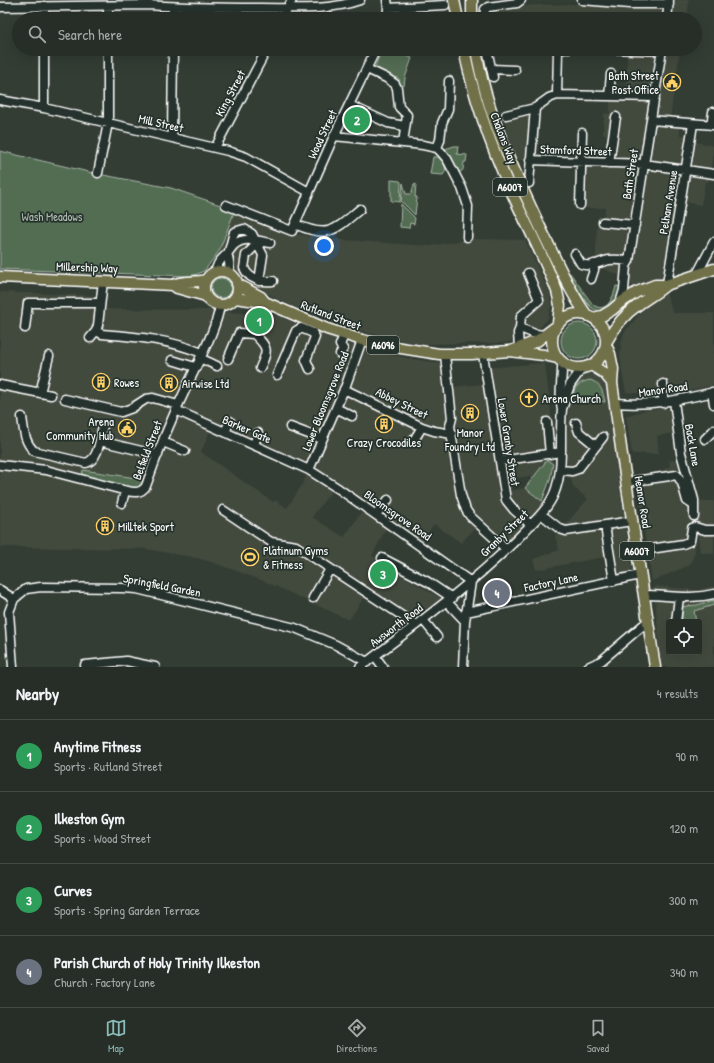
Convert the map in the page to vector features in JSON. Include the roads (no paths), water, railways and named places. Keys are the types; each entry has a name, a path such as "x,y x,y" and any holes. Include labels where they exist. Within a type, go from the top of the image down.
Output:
{"main road":[{"path":"472,0 472,12"},
{"path":"449,3 454,12"},
{"name":"Chalons Way","path":"466,56 474,92 493,149 557,291 560,305 553,329"},
{"name":"Chalons Way","path":"477,56 483,83 507,153 521,186 577,301 590,316"},
{"path":"553,329 566,317 576,313 590,316 602,316 637,292 655,285 666,285 714,269"},
{"path":"230,274 220,271 214,272 210,275 206,280 204,290 206,296 209,300 220,305 228,303 235,298 237,293 237,284"},
{"name":"A6096","path":"230,274 237,284"},
{"name":"Millership Way","path":"0,277 173,285 177,288 206,296"},
{"name":"Millership Way","path":"173,285 178,282 198,282 206,280"},
{"name":"Rutland Street","path":"237,284 261,297 265,302"},
{"path":"587,366 600,357 612,331 636,306 659,292 666,285"},
{"name":"Rutland Street","path":"235,298 246,298 265,302 304,320 344,335 410,350 446,355 509,352 544,355 559,360"},
{"name":"A6007","path":"590,316 603,327 607,336 607,343 613,369 612,383 615,403"},
{"name":"Rutland Street","path":"509,352 519,347 529,345 553,329"},
{"name":"A6007","path":"553,329 552,346 559,360"},
{"path":"559,360 573,367 587,366 604,373 612,383"},
{"name":"Heanor Road","path":"615,403 655,667"}],"street":[{"path":"286,12 292,0"},
{"path":"0,7 108,6 150,3 173,7 221,4 288,8 340,6 360,0"},
{"path":"485,12 488,7 518,3 522,0"},
{"path":"582,0 630,4 669,2 668,12"},
{"path":"387,4 449,3"},
{"path":"44,6 44,12"},
{"path":"108,6 108,12"},
{"path":"173,7 173,12"},
{"path":"44,56 44,108"},
{"path":"98,173 108,123 108,56"},
{"path":"172,138 173,56"},
{"name":"King Street","path":"215,148 263,56"},
{"name":"Wood Street","path":"293,227 334,136 373,56"},
{"path":"489,56 493,73 515,70"},
{"path":"557,56 557,95"},
{"name":"Bath Street","path":"620,303 624,290 626,266 629,261 635,225 661,56"},
{"path":"367,68 392,81 398,88 399,107 407,115 403,143"},
{"path":"608,96 611,74"},
{"path":"437,148 440,140 442,124 448,109 449,81"},
{"path":"506,115 534,108 549,98 557,95 654,97"},
{"name":"Mill Street","path":"0,100 44,108 215,148 246,157 309,192"},
{"path":"349,105 388,123 405,126"},
{"path":"529,183 534,108"},
{"path":"651,120 713,125 712,112"},
{"path":"609,163 616,117"},
{"name":"Pelham Avenue","path":"666,285 693,124"},
{"path":"580,205 582,133"},
{"path":"334,136 429,145 437,148 447,159 467,200 467,237"},
{"name":"Stamford Street","path":"530,160 644,164 714,174"},
{"path":"226,205 293,227 327,232 338,228 360,209"},
{"path":"603,222 635,225"},
{"path":"214,272 221,257 239,241 245,240 270,243"},
{"path":"255,241 263,255 259,281"},
{"path":"255,241 252,249 247,253 244,268 248,275 259,281 274,281"},
{"path":"697,274 714,242"},
{"path":"228,252 230,274"},
{"path":"576,254 582,265 589,266 612,260 629,261"},
{"path":"591,279 594,264"},
{"path":"519,347 518,334 521,316 538,300 528,273"},
{"path":"90,338 96,331 98,325 103,281"},
{"path":"25,328 28,303 100,303"},
{"name":"Belfield Street","path":"0,465 46,470 137,493 145,489 177,407 217,318 220,305"},
{"path":"277,375 296,331 301,328 313,333 315,337 306,360 310,368"},
{"path":"520,328 535,334 553,329"},
{"path":"96,331 102,334 149,338 179,344 217,366"},
{"path":"228,359 239,333 254,334 264,344 266,354 260,368"},
{"path":"340,354 342,349 340,345 344,335"},
{"name":"Lower Bloomsgrove Road","path":"309,470 336,408 347,388 362,340"},
{"name":"Lower Granby Street","path":"483,354 507,502 517,514 531,525"},
{"path":"446,355 452,434 463,504 470,516 506,549"},
{"path":"40,393 49,356"},
{"path":"172,360 195,367"},
{"name":"Granby Street","path":"449,600 471,582 531,525 541,514 554,494 561,470 562,409 560,400 562,376 559,360"},
{"name":"Granby Street","path":"562,409 570,385 587,366"},
{"path":"663,384 663,403"},
{"path":"0,385 51,395"},
{"path":"347,388 358,385"},
{"name":"Abbey Street","path":"347,388 422,427 452,434"},
{"path":"713,392 714,404"},
{"name":"Manor Road","path":"615,403 640,405 663,403 713,392"},
{"name":"Barker Gate","path":"65,399 121,412 132,408 146,399 153,398 177,407 225,432 309,470"},
{"name":"Back Lane","path":"674,401 681,453 694,500 695,525"},
{"path":"336,408 352,416"},
{"path":"22,417 25,439 28,446 34,451 86,464 95,457 103,426"},
{"path":"225,432 230,421"},
{"path":"547,422 550,454"},
{"path":"576,423 578,432 596,446"},
{"path":"290,426 322,440"},
{"path":"414,440 422,427"},
{"path":"705,439 714,430"},
{"path":"254,445 258,433"},
{"path":"561,470 572,471 578,469 603,437"},
{"path":"100,441 158,455"},
{"path":"163,442 184,451"},
{"path":"500,461 561,452"},
{"name":"Bloomsgrove Road","path":"309,470 420,545 471,582"},
{"path":"626,482 677,475 682,483 687,502 693,505"},
{"path":"122,503 125,491"},
{"path":"376,515 388,500"},
{"path":"223,510 271,542 296,546 330,569 419,622 437,637"},
{"path":"541,514 560,529 566,531 632,521"},
{"path":"637,551 683,544 690,540 690,530 695,525 705,530 714,530"},
{"path":"606,532 614,581"},
{"path":"382,558 428,582 449,600 465,621"},
{"path":"313,598 330,569"},
{"name":"Factory Lane","path":"466,612 640,575"},
{"path":"463,667 465,621 471,582"},
{"name":"Springfield Garden","path":"14,599 26,589 41,587 137,589 295,628 336,645 364,665"},
{"path":"0,590 14,599 9,612 13,667"},
{"path":"644,595 697,598 714,594"},
{"path":"676,619 679,597"},
{"name":"Awsworth Road","path":"364,665 449,600"},
{"path":"588,667 601,661 648,621"},
{"path":"375,656 383,667"},
{"path":"85,667 84,665 126,661 155,667"}],"tunnel":[{"path":"51,395 65,399"}],"place":[{"name":"Bath Street Post Office","path":"672,82"},
{"name":"Ilkeston Gym","path":"357,120"},
{"name":"Anytime Fitness","path":"259,321"},
{"name":"Rowes","path":"101,382"},
{"name":"Airwise Ltd","path":"169,383"},
{"name":"Arena Church","path":"529,398"},
{"name":"Manor Foundry Ltd","path":"470,413"},
{"name":"Crazy Crocodiles","path":"384,424"},
{"name":"Arena Community Hub","path":"127,428"},
{"name":"Milltek Sport","path":"105,526"},
{"name":"Platinum Gyms & Fitness","path":"250,557"},
{"name":"Curves","path":"383,574"},
{"name":"Parish Church of Holy Trinity Ilkeston","path":"497,593"}],"park label":[{"name":"Wash Meadows","path":"52,216"}]}
